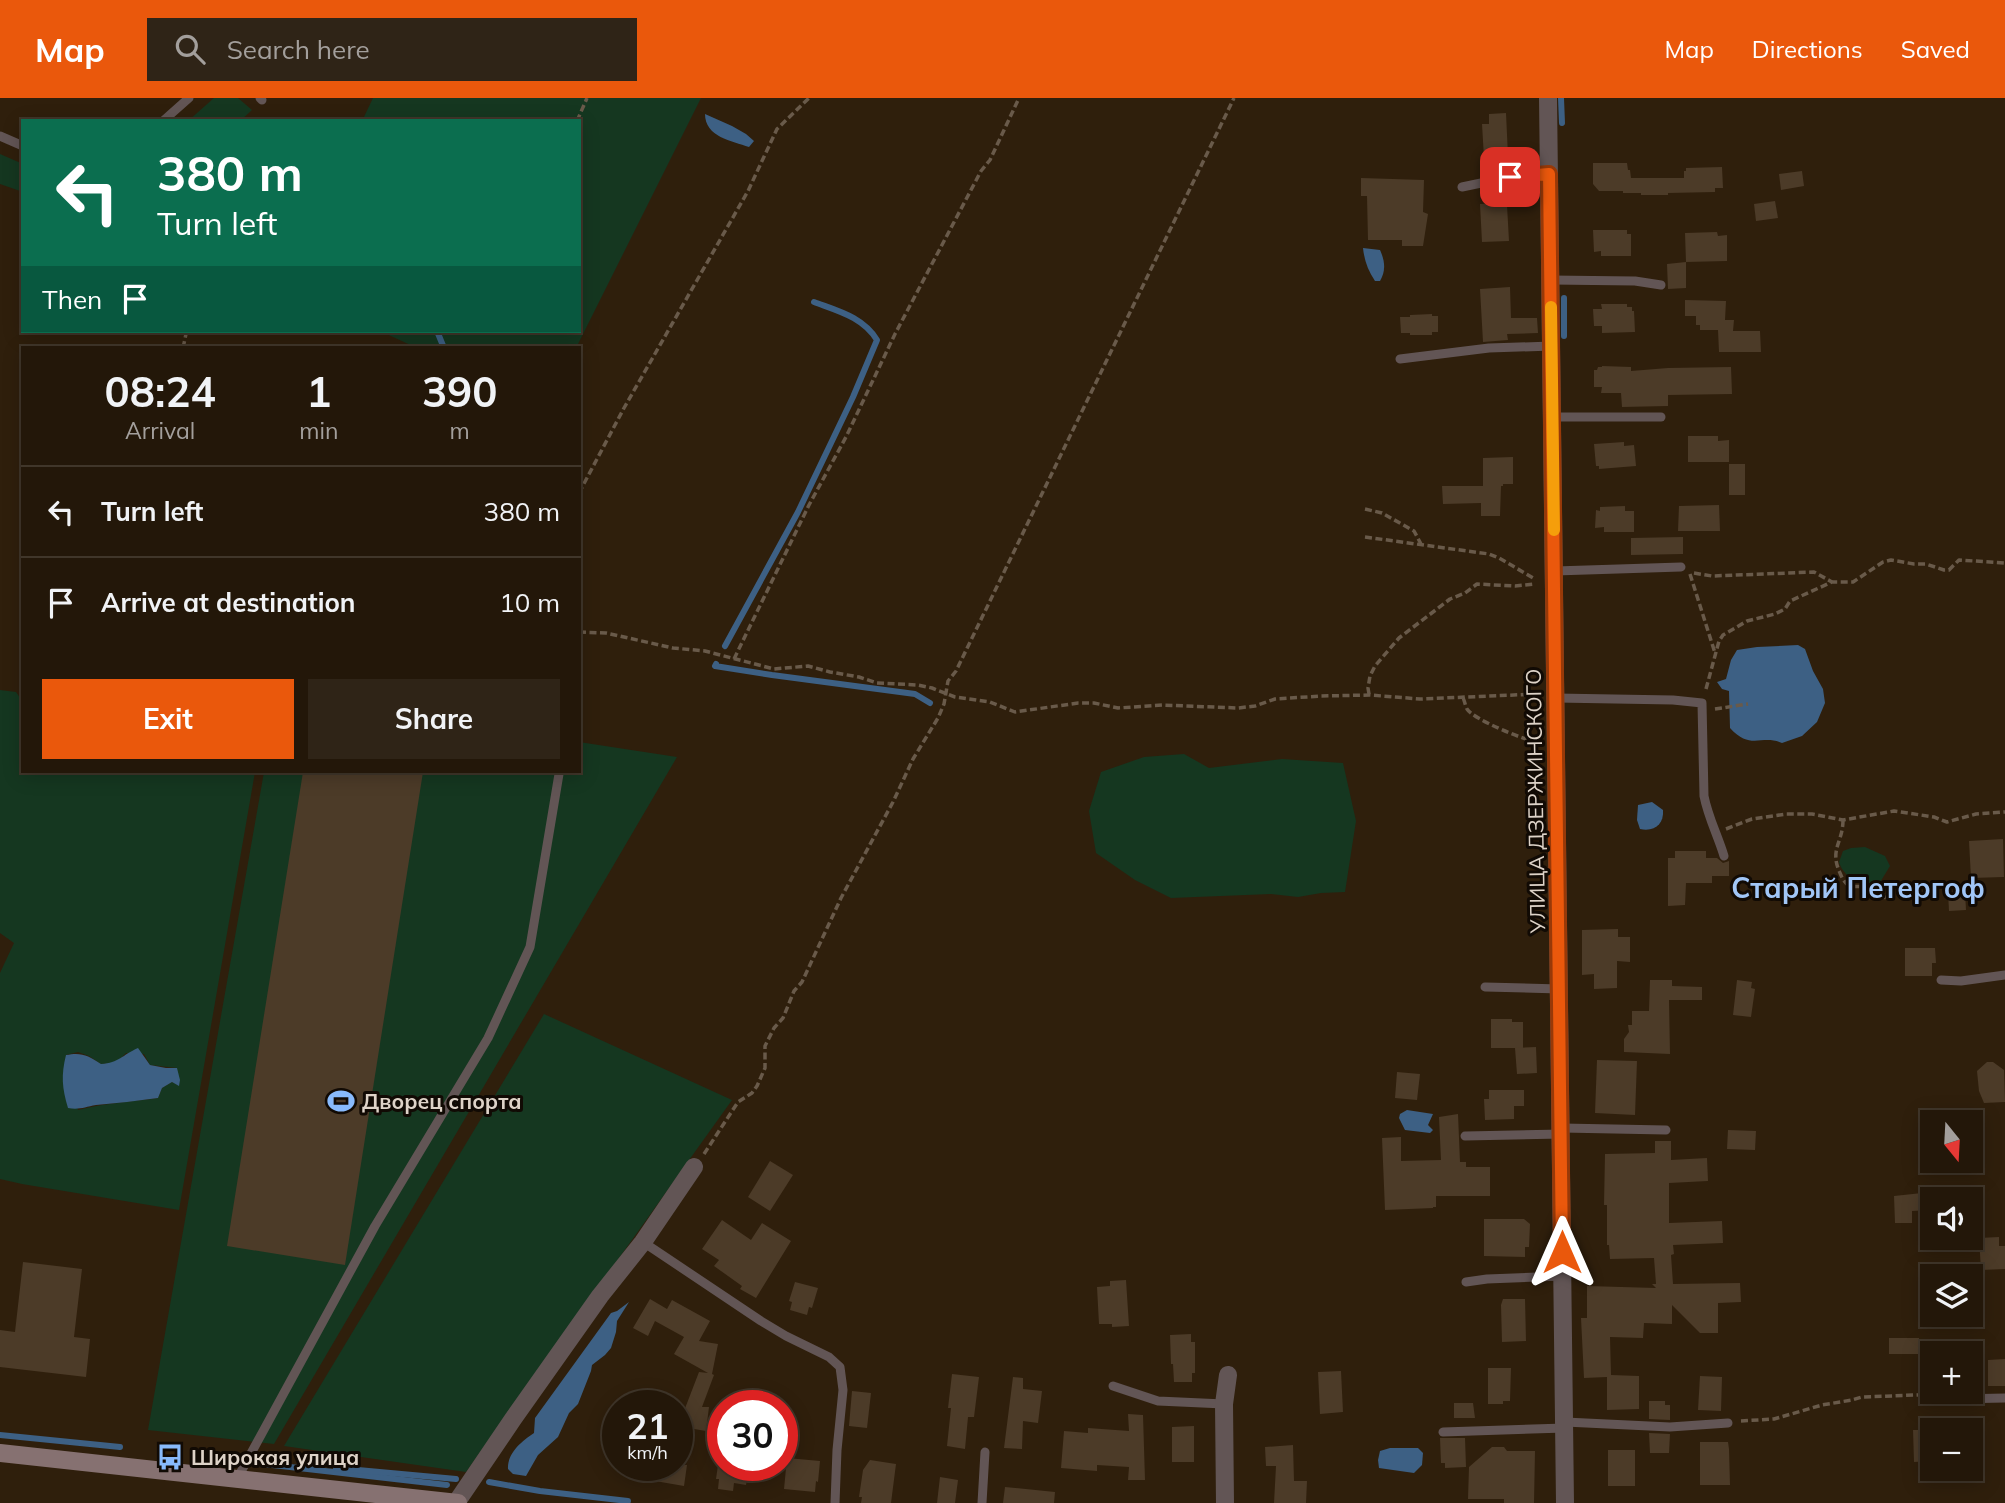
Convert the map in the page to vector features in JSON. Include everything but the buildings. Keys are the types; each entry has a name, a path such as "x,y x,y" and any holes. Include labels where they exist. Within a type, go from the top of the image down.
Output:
{"street":[{"name":"УЛИЦА ДЗЕРЖИНСКОГО","path":"1548,98 1565,1503"},
{"path":"0,1453 457,1503 694,1167"},
{"path":"1225,1503 1224,1404 1228,1375"}],"lane":[{"path":"165,119 189,98"},
{"path":"0,136 21,145"},
{"path":"1462,187 1510,177 1549,174"},
{"path":"1551,281 1635,281 1661,285"},
{"path":"1400,359 1489,348 1552,346"},
{"path":"1553,417 1661,417"},
{"path":"1555,571 1681,567"},
{"path":"1556,698 1702,703 1706,810 1724,856"},
{"path":"237,1479 375,1226 488,1038 525,959 530,947 559,774"},
{"path":"1941,980 1961,981 2005,975"},
{"path":"1485,987 1560,989"},
{"path":"1465,1136 1562,1131 1666,1130"},
{"path":"643,1242 761,1321 829,1357 840,1367 843,1390 835,1503"},
{"path":"1466,1282 1562,1276"},
{"path":"1113,1386 1158,1401 1224,1404"},
{"path":"1983,1398 2005,1398"},
{"path":"1443,1432 1565,1425 1670,1427 1728,1423"},
{"path":"982,1503 985,1452"}],"path":[{"path":"578,119 587,98"},
{"path":"581,489 748,191 776,129 809,98"},
{"path":"734,659 895,334 981,171 990,160 1019,98"},
{"path":"694,1167 738,1102 752,1093 757,1086 765,1068 765,1046 774,1028 783,1018 794,991 802,982 831,918 913,759 938,718 944,704 948,681 956,671 1234,98"},
{"path":"1365,509 1382,513 1413,531 1421,544"},
{"path":"1365,537 1489,554 1542,584 1477,584 1450,599 1398,638 1370,676 1370,695"},
{"path":"1702,703 1715,653 1723,635 1747,621 1775,614 1785,609 1790,601 1832,582 1853,582 1883,562 1891,560 1926,564 1944,570 1949,570 1959,560 1964,559 1975,562 2005,562"},
{"path":"1715,653 1690,572 1712,576 1814,572 1832,582"},
{"path":"581,632 606,633 673,648 705,651 774,668 819,667 877,682 918,685 955,697 990,702 1015,712 1077,703 1118,708 1155,705 1238,708 1275,699 1321,696 1370,695 1420,699 1548,694 1556,698"},
{"path":"1463,698 1466,708 1473,715 1502,730 1536,743 1557,743"},
{"path":"1726,708 1748,704"},
{"path":"1716,832 1752,819 1786,814 1812,814 1843,820 1895,811 1934,817 1947,822 1976,814 2005,812"},
{"path":"1843,820 1834,861 1843,880 1851,886 1876,891 1886,898"},
{"path":"1728,1423 1774,1419 1862,1397 1920,1395"}],"green space":[{"path":"214,98 238,98 252,110 242,119 190,119"},
{"path":"373,98 701,98 577,346 413,346 384,333 581,333 581,119 363,119"},
{"path":"0,154 21,163 21,191 0,184"},
{"path":"0,690 16,692 21,699 21,773 255,773 179,1210 0,1179 0,973 14,943 0,933","holes":["78,1052 101,1064 116,1063 126,1053 144,1054 150,1065 177,1068 178,1085 172,1082 162,1088 158,1098 78,1110 66,1055"]},
{"name":"Дворец спорта","path":"581,742 677,757 274,1444 148,1430 264,773 581,773"},
{"path":"1184,754 1209,768 1282,759 1343,763 1356,821 1345,892 1298,897 1271,894 1171,898 1135,880 1096,853 1089,811 1101,772 1144,757"},
{"path":"1865,847 1885,856 1890,866 1879,884 1855,880 1841,868 1839,862 1843,851"},
{"path":"544,1014 732,1100 466,1472 284,1446"}],"water":[{"path":"705,114 732,126 754,141 749,147 721,137 709,128"},
{"path":"1363,248 1380,250 1384,266 1380,281 1375,281 1370,273"},
{"path":"1798,645 1805,649 1823,689 1825,703 1817,722 1802,736 1782,743 1744,739 1737,735 1730,728 1729,691 1722,689 1717,682 1726,679 1737,650"},
{"path":"1652,802 1663,810 1662,819 1654,828 1640,829 1637,820 1638,805"},
{"path":"138,1048 150,1065 177,1068 179,1086 172,1082 162,1088 158,1098 68,1108 63,1082 66,1055 84,1055 101,1064 116,1060"},
{"path":"1407,1110 1433,1114 1428,1125 1433,1130 1430,1133 1405,1130 1399,1118 1400,1114"},
{"path":"629,1302 617,1321 611,1348 592,1365 578,1404 569,1413 558,1437 538,1455 526,1476 513,1474 508,1469 508,1463 520,1444 534,1433 535,1418 611,1313"},
{"path":"1390,1448 1418,1448 1423,1453 1422,1465 1414,1473 1379,1468 1380,1451"}],"waterway":[{"path":"1561,98 1562,123"},
{"path":"1564,298 1564,336"},
{"path":"725,646 798,512 877,340 857,320 814,302"},
{"path":"438,333 443,346"},
{"path":"716,664 715,666 772,675 915,694 930,703"},
{"path":"0,1435 120,1447"},
{"path":"210,1456 231,1458"},
{"path":"255,1463 447,1485"},
{"path":"336,1468 456,1479"},
{"path":"489,1482 628,1501"}],"slow traffic":[{"path":"1551,307 1554,530"}],"place":[{"name":"Дворец спорта","path":"341,1101"},
{"name":"Широкая улица","path":"170,1457"}],"district":[{"name":"Старый Петергоф","path":"1858,887"}],"route":[{"path":"1510,177 1549,174 1562,1252"}]}
